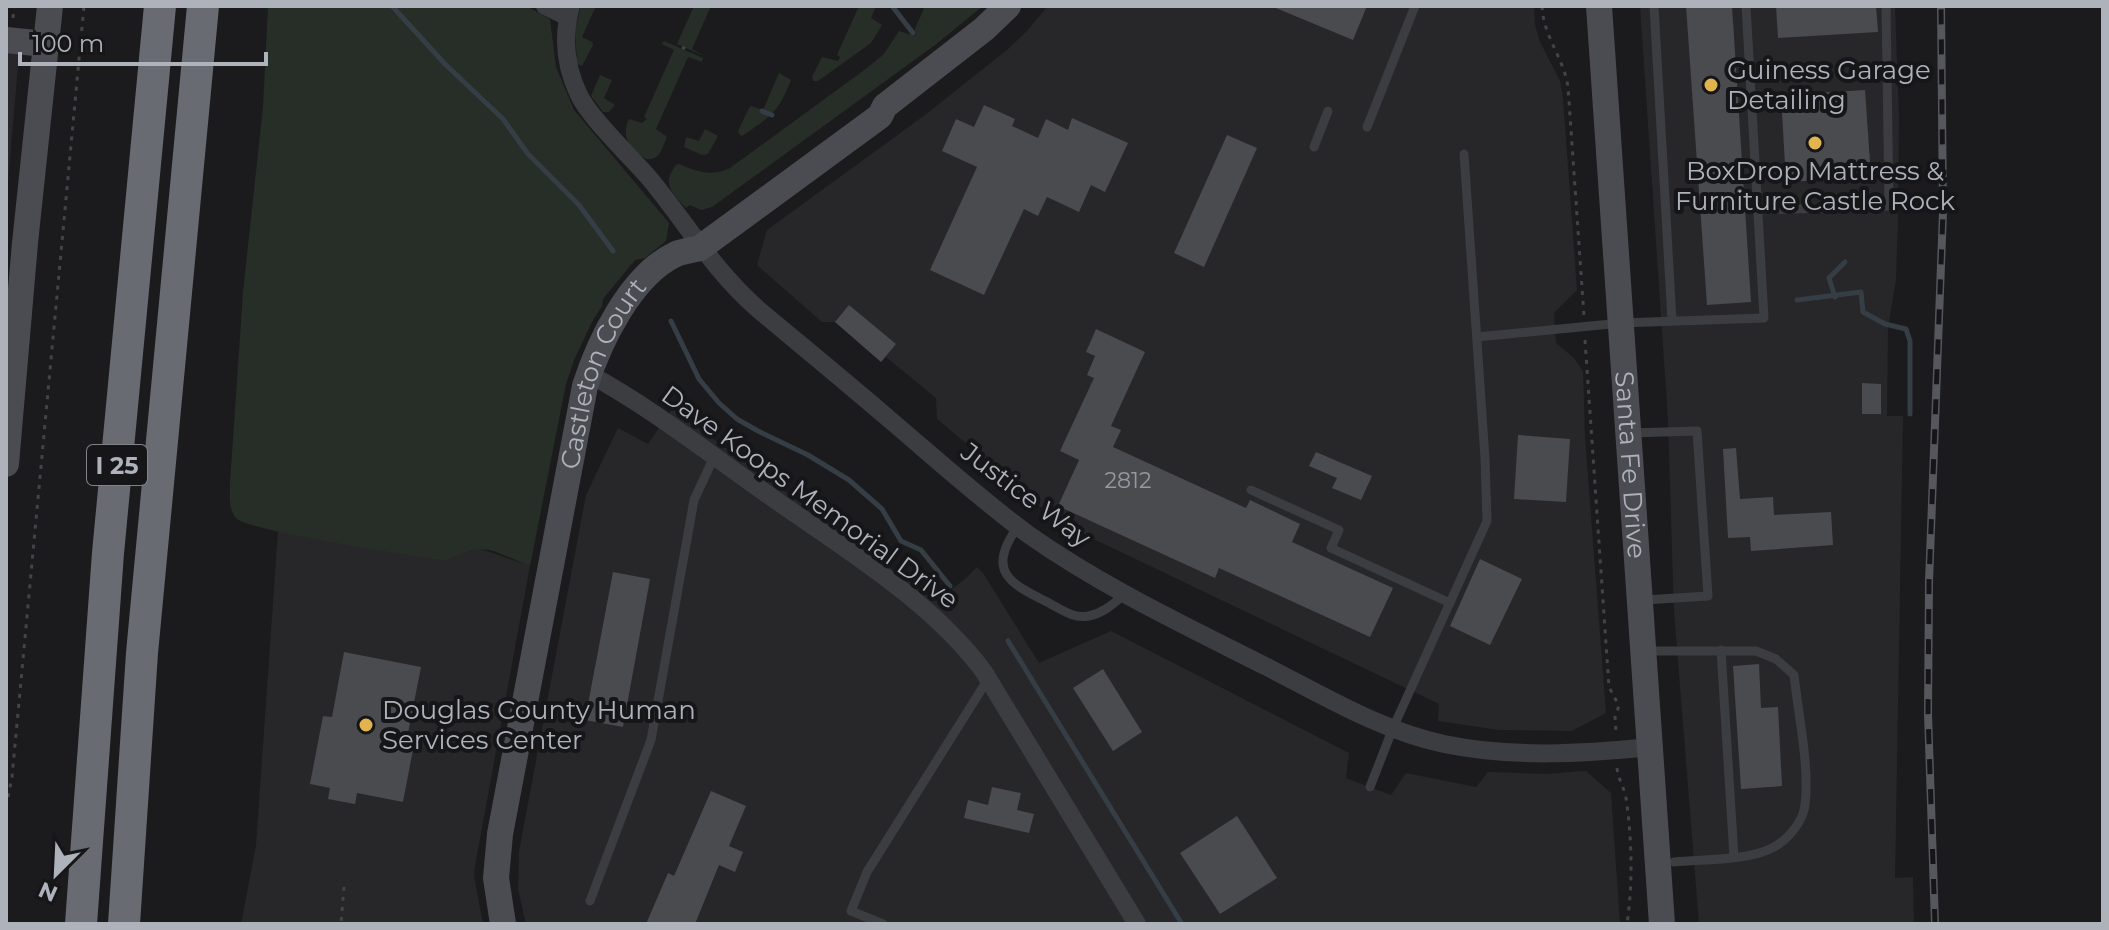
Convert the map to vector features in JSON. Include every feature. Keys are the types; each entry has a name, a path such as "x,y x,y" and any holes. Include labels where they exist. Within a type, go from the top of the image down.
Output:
{"highway":[{"name":"I 25","path":"81,924 108,553 160,6"},
{"name":"I 25","path":"124,924 142,653 203,6"}],"main road":[{"path":"6,464 50,6"},
{"name":"Castleton Court","path":"503,924 497,892 498,848 589,374 603,336 637,288 675,255 700,248 880,116 885,106 984,29 1008,6"},
{"name":"Santa Fe Drive","path":"1599,6 1662,924"},
{"path":"10,29 45,44"}],"street":[{"path":"545,6 570,11"},
{"name":"Justice Way","path":"570,11 567,62 580,99 680,216 700,248 725,278 981,498 1082,570 1335,702 1428,740 1486,750 1562,753 1650,747"},
{"name":"Dave Koops Memorial Drive","path":"589,374 636,401 909,597 962,645 988,678 1137,924"}],"lane":[{"path":"1367,127 1415,6"},
{"path":"1654,6 1672,320"},
{"path":"1477,337 1621,323 1764,318 1746,6"},
{"path":"1758,210 1889,206 1886,6"},
{"path":"1314,147 1328,111"},
{"path":"1370,787 1393,728 1487,521 1464,154"},
{"path":"1629,433 1697,431 1708,596 1640,600"},
{"path":"590,901 651,740 694,500 714,457"},
{"path":"1251,490 1339,530 1331,548 1450,603"},
{"path":"1018,526 1008,541 1002,559 1006,574 1014,585 1073,616 1086,617 1102,612 1125,594"},
{"path":"1721,650 1734,857"},
{"path":"1643,651 1756,651 1776,659 1794,675 1805,774 1805,808 1794,831 1772,848 1734,857 1674,862"},
{"path":"883,924 851,911 867,872 988,678"}],"path":[{"path":"10,29 14,6"},
{"path":"6,807 12,777 84,6"},
{"path":"1542,6 1545,31 1562,64 1568,87 1609,687 1619,706 1615,716 1618,778 1626,798 1633,888 1627,924"},
{"path":"344,887 341,923 345,924"}],"shaded area":[{"path":"268,6 526,6 550,19 556,67 574,110 669,223 666,241 645,258 635,260 603,299 574,360 566,384 530,566 497,552 480,549 446,561 335,543 248,524 233,514 230,483 243,292 263,107"},
{"path":"581,6 596,6 582,37 593,45 582,66 577,64 575,29"},
{"path":"694,6 711,6 692,49 704,56 677,44"},
{"path":"859,6 876,6 871,18 882,25 871,43 818,81 813,81 822,57 838,61 840,57 837,55"},
{"path":"925,6 983,6 935,45 712,207 701,210 690,205 686,208 673,193 669,178 676,165 711,173 730,168 867,68 884,54 899,31 915,36 914,31"},
{"path":"1048,6 1534,6 1540,42 1560,81 1563,98 1577,290 1554,313 1556,343 1574,358 1583,371 1585,437 1606,713 1572,731 1499,730 1438,721 1439,704 1077,531 994,476 997,469 937,419 936,398 886,357 881,362 835,322 822,322 757,265 767,230 925,115 1007,50"},
{"path":"1640,6 1895,6 1899,117 1898,220 1896,280 1888,328 1887,416 1903,416 1895,878 1913,877 1914,924 1699,924 1674,611 1668,419"},
{"path":"664,41 703,58 702,62 688,57 656,129 667,137 664,145 657,156 646,159 628,142 626,131 629,119 642,123 647,119 644,117 674,50 662,44"},
{"path":"6,52 19,54 6,206"},
{"path":"779,73 791,80 782,100 767,118 740,135 738,131 749,108 763,110"},
{"path":"600,75 612,80 604,98 615,105 609,112 603,112 591,96"},
{"path":"705,129 718,136 708,154 702,155 684,147 686,137 699,141"},
{"path":"672,409 936,601 977,567 1039,663 1111,631 1349,753 1346,778 1391,795 1406,773 1476,787 1488,772 1546,774 1586,771 1611,793 1620,924 526,924 518,889 519,851 586,495 618,428 648,444"},
{"path":"278,531 446,561 469,549 478,548 530,566 475,866 483,924 241,924 256,845"}],"building":[{"path":"1271,6 1367,6 1353,40"},
{"path":"1686,6 1732,6 1751,302 1707,305"},
{"path":"1776,6 1876,6 1878,32 1778,38"},
{"path":"1865,90 1871,177 1786,182 1781,95"},
{"path":"984,105 1015,119 1012,126 1038,138 1046,119 1068,130 1072,118 1128,143 1105,192 1091,185 1079,212 1047,197 1038,216 1024,209 984,295 930,270 977,167 942,151 956,119 974,127"},
{"path":"1227,135 1257,148 1204,267 1174,253"},
{"path":"849,305 896,344 881,362 835,322"},
{"path":"1096,329 1145,352 1111,426 1121,430 1113,447 1246,508 1250,500 1300,524 1292,542 1393,588 1370,637 1219,568 1215,578 1058,506 1079,460 1060,451 1094,378 1087,375 1095,356 1086,352"},
{"path":"1862,383 1881,384 1881,414 1862,414"},
{"path":"1518,435 1570,439 1566,502 1514,499"},
{"path":"1736,448 1740,499 1773,497 1774,515 1831,512 1833,545 1751,551 1750,537 1728,538 1723,449"},
{"path":"1316,452 1372,476 1361,500 1332,488 1337,478 1309,466"},
{"path":"1480,559 1522,579 1490,645 1450,626"},
{"path":"613,572 650,579 623,727 585,720"},
{"name":"Douglas County Human Services Center","path":"344,652 421,667 408,733 416,734 403,802 357,793 355,804 328,799 330,788 310,784 323,716 332,717"},
{"path":"1759,664 1761,708 1778,707 1782,786 1741,789 1733,666"},
{"path":"1103,669 1142,732 1113,751 1073,688"},
{"path":"992,787 1021,793 1017,810 1034,814 1029,833 964,818 968,800 988,805"},
{"path":"711,791 746,806 729,846 743,852 735,872 719,865 695,924 646,924 668,873 674,876"},
{"path":"1237,816 1277,878 1220,914 1180,853"}],"waterway":[{"path":"392,6 445,64 503,119 528,154 579,205 613,251"},
{"path":"892,6 913,33"},
{"path":"762,111 772,115"},
{"path":"1835,297 1829,278 1845,262"},
{"path":"1797,300 1861,292 1863,312 1885,324 1906,329 1910,341 1910,414"},
{"path":"671,321 699,379 719,403 737,419 849,480 882,509 901,541 921,550 950,586"},
{"path":"1008,641 1182,924"}],"railway":[{"path":"1935,924 1928,713 1929,582 1943,212 1941,6"}],"place":[{"name":"Guiness Garage Detailing","path":"1711,85"},
{"name":"BoxDrop Mattress & Furniture Castle Rock","path":"1815,143"},
{"name":"Douglas County Human Services Center","path":"366,725"}]}
